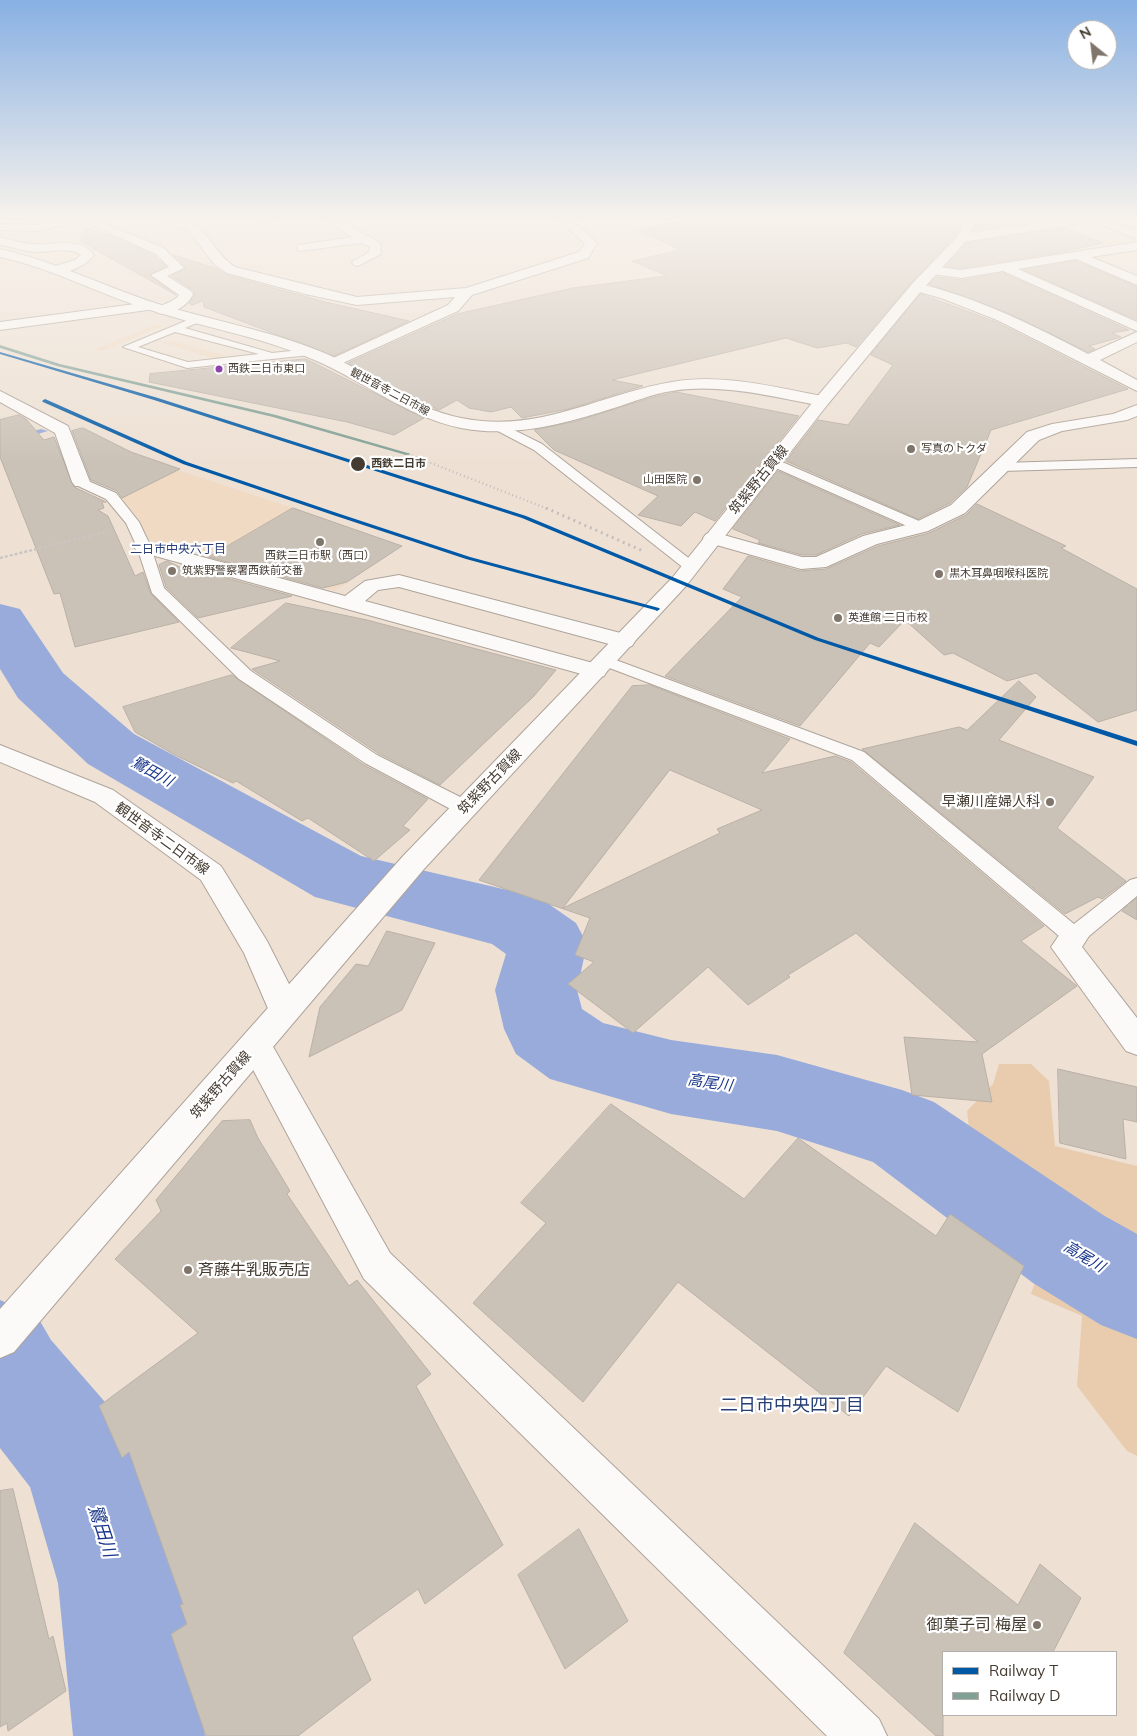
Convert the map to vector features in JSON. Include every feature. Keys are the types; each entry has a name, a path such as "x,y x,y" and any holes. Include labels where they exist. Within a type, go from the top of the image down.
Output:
{"street":[{"name":"観世音寺二日市線","path":"139,301 195,320 290,344 334,363 436,416 474,426 498,426 548,421 600,408 648,392 682,385 724,385 822,400"},
{"path":"0,326 157,308 182,301"},
{"path":"334,363 453,308 459,301"},
{"name":"筑紫野古賀線","path":"0,1338 256,1045 280,999 343,945 414,862 665,598 822,400 905,301"},
{"path":"964,301 993,313 1137,386"},
{"path":"1079,301 1137,327"},
{"path":"1088,361 1137,336"},
{"path":"0,396 62,430 81,482"},
{"path":"713,538 801,563 819,563 870,540 921,527 958,509 1033,436 1069,424 1113,419 1137,410"},
{"path":"1113,419 1137,427"},
{"path":"144,548 601,666"},
{"path":"349,602 372,585 399,581 624,642"},
{"name":"観世音寺二日市線","path":"0,753 104,796 211,873 257,949 280,999"},
{"path":"1074,936 1066,946 1137,1042"},
{"path":"256,1045 377,1266 862,1736"}],"lane":[{"path":"195,320 128,347 187,365 310,352"},
{"path":"174,328 278,356"},
{"path":"498,426 538,447 690,566"},
{"path":"774,462 921,527"},
{"path":"1002,467 1137,463"},
{"path":"81,482 111,496 133,526 144,548 157,590 245,674 371,759 466,808"},
{"path":"601,666 858,756 1074,936 1137,885"}],"path":[{"path":"0,558 133,526"}],"shaded area":[{"path":"157,324 163,326 102,351 96,349"},
{"path":"170,340 228,356 219,360 162,343"},
{"path":"178,470 293,508 240,539 350,580 335,591 196,550 162,548 148,538 118,493 132,484 143,488"},
{"path":"999,1064 1031,1064 1049,1081 1055,1146 1137,1166 1137,1456 1127,1451 1077,1386 1082,1316 1031,1294 1038,1273 999,1240 966,1216 954,1191 995,1154 969,1129 967,1111 993,1084"}],"building":[{"path":"190,301 203,301 192,305 189,303"},
{"path":"203,301 321,301 409,321 334,356 204,307"},
{"path":"515,301 896,301 856,347 847,343 817,348 786,338 612,380 643,386 568,409 522,418 511,407 491,412 469,408 457,400 439,410 406,395 348,363 457,314"},
{"path":"915,301 940,301 996,322 1128,389 991,430 967,487 950,503 918,519 786,461 818,420 848,425 893,365 871,355"},
{"path":"976,301 1065,301 1129,330 1112,333 1121,337 1089,346 1095,349 1088,352 1006,312"},
{"path":"1094,301 1137,301 1137,320"},
{"path":"306,359 424,418 394,435 347,422 149,382 150,374"},
{"path":"676,392 799,416 715,521 695,512 681,526 638,515 658,496 554,450 534,430 577,421 650,398"},
{"path":"19,415 26,419 44,440 54,437 74,487 106,502 102,502 104,508 98,510 108,516 135,576 143,572 151,594 179,622 75,647 60,593 54,594 0,457 0,420"},
{"path":"83,428 131,452 180,469 122,498 117,491 91,480 72,431"},
{"path":"778,471 900,525 862,534 816,555 802,555 758,543 760,540 733,529"},
{"path":"977,504 1066,546 1061,548 1137,589 1137,710 1098,722 1036,673 1007,681 953,653 944,655 905,620 879,647 870,643 800,726 665,676 742,597 723,589 748,556 800,571 826,569 878,546 929,533 966,515"},
{"name":"西鉄二日市駅（西口）","path":"293,508 402,546 347,582 323,588 209,557"},
{"path":"167,561 186,570 190,568 292,596 198,618 166,587 159,565"},
{"path":"286,603 367,620 556,670 534,696 440,785 378,753 252,669 280,661 231,648"},
{"path":"232,675 364,765 428,799 403,826 410,830 374,861 308,818 302,821 236,781 233,783 175,755 135,732 123,707"},
{"path":"1019,681 1036,697 999,740 1094,777 1057,828 1126,881 1102,899 1098,897 1065,914 862,749 959,727 967,730"},
{"path":"650,685 790,739 762,773 835,756 851,762 1044,926 1021,941 1077,986 982,1054 992,1102 912,1095 904,1037 978,1042 856,933 788,975 790,977 748,1005 708,967 633,1033 568,984 594,962 575,955 590,918 479,880 632,686","holes":["670,770 762,810 717,829 720,833 563,908"]},
{"path":"1137,898 1137,920 1122,911"},
{"path":"387,931 435,943 402,1010 309,1057 320,1007 356,964 368,966"},
{"path":"1058,1069 1137,1087 1137,1122 1123,1119 1126,1159 1060,1143"},
{"path":"611,1104 744,1199 798,1138 936,1236 950,1214 1024,1266 958,1412 886,1366 849,1416 678,1282 583,1402 473,1303 546,1223 521,1203"},
{"path":"250,1120 258,1138 290,1191 287,1194 349,1286 357,1280 431,1374 416,1386 503,1545 425,1604 418,1589 352,1637 371,1680 298,1736 206,1736 171,1634 187,1624 180,1605 183,1604 129,1452 122,1458 99,1406 198,1333 115,1259 161,1211 156,1200 222,1121"},
{"path":"13,1489 49,1639 53,1636 66,1691 8,1731 7,1723 0,1727 0,1491"},
{"path":"915,1523 1018,1605 1040,1564 1081,1598 1054,1651 942,1651 943,1736 936,1736 844,1653"},
{"path":"579,1529 628,1621 565,1669 518,1575"}],"waterway":[{"path":"0,443 44,431"},
{"name":"高尾川","path":"0,621 40,685 111,749 341,878 516,921 548,944 536,990 546,1029 580,1053 671,1077 777,1093 902,1131 1068,1249 1137,1289"},
{"name":"鷺田川","path":"0,1353 13,1378 78,1457 119,1583 139,1736"}],"railway":[{"path":"408,454 548,509"},
{"path":"546,508 643,551"}],"rail line":[{"name":"D","path":"0,346 59,365 274,416 408,454"},
{"name":"T","path":"0,353 156,399 524,517 817,639 1137,744"},
{"name":"T","path":"45,401 185,463 335,514 468,558 657,609"}],"place":[{"name":"西鉄二日市東口","path":"219,369"},
{"name":"写真のトクダ","path":"911,449"},
{"name":"西鉄二日市","path":"358,464"},
{"name":"山田医院","path":"697,480"},
{"name":"西鉄二日市駅（西口）","path":"320,542"},
{"name":"筑紫野警察署西鉄前交番","path":"172,571"},
{"name":"黒木耳鼻咽喉科医院","path":"939,574"},
{"name":"英進館 二日市校","path":"838,618"},
{"name":"早瀬川産婦人科","path":"1050,802"},
{"name":"斉藤牛乳販売店","path":"188,1270"},
{"name":"御菓子司 梅屋","path":"1037,1625"}],"district":[{"name":"二日市中央六丁目","path":"178,549"},
{"name":"二日市中央四丁目","path":"792,1406"}]}
